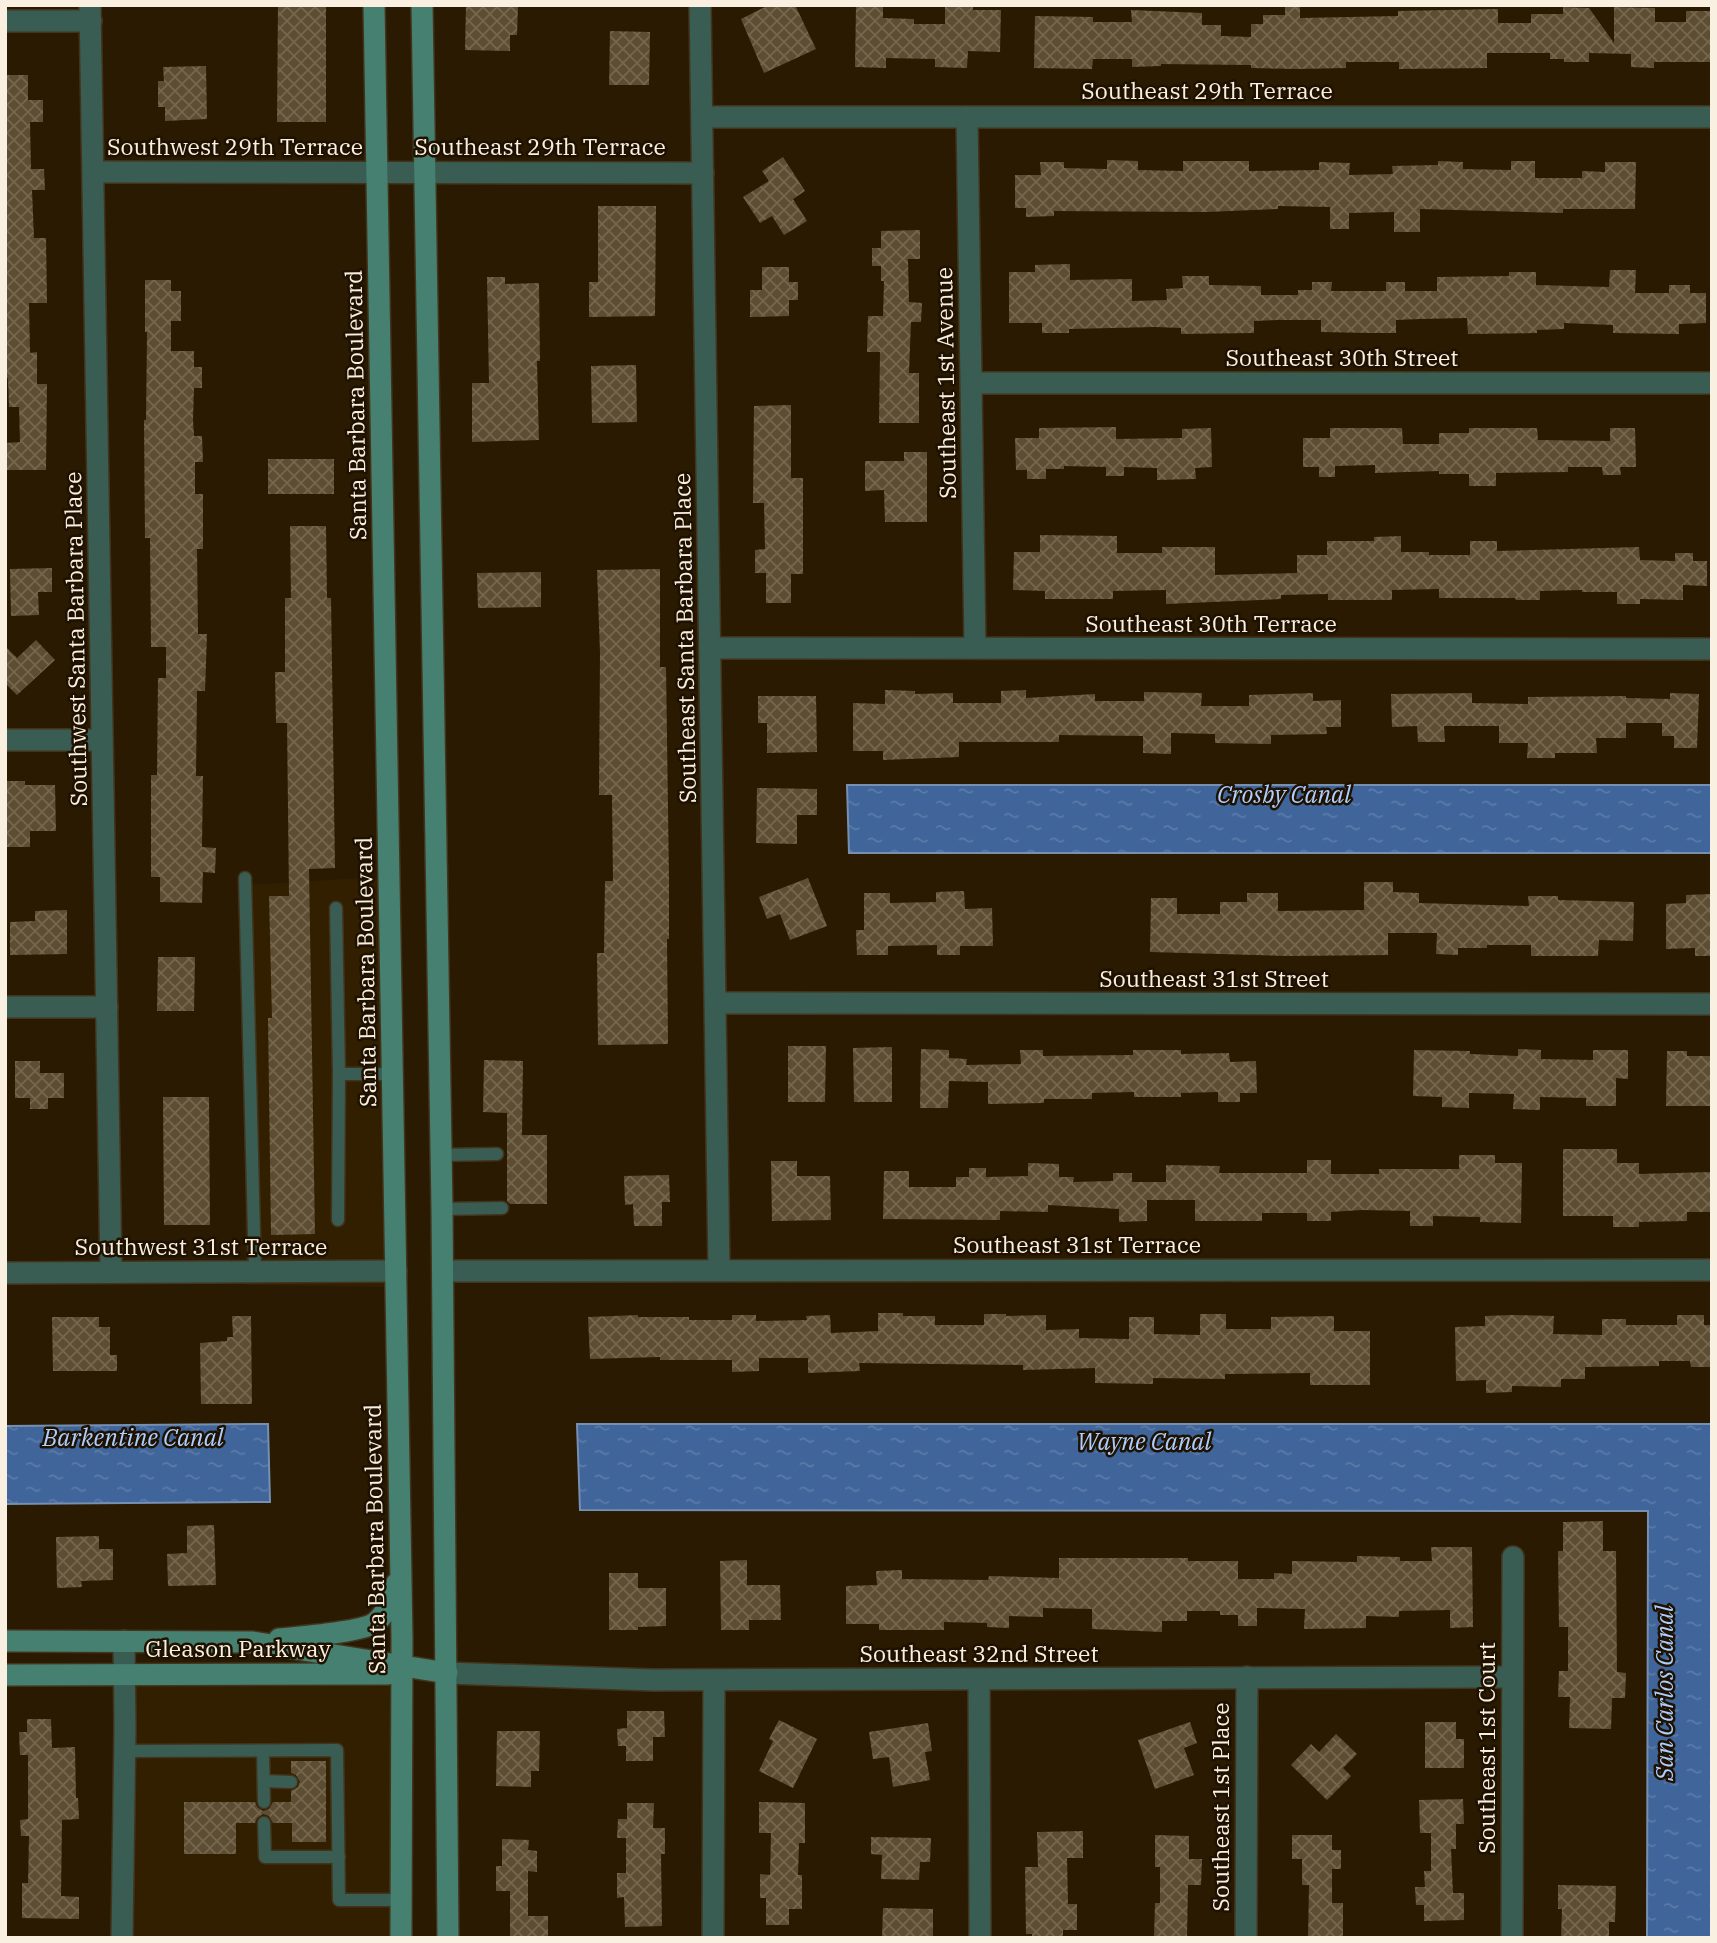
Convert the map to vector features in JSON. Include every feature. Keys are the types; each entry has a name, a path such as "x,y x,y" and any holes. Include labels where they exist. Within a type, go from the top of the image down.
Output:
{"main road":[{"name":"Santa Barbara Boulevard","path":"374,5 403,1670 401,1938"},
{"path":"422,5 443,1271 449,1938"},
{"path":"253,1642 337,1632 375,1624 391,1604 401,1563"},
{"name":"Gleason Parkway","path":"5,1641 253,1642 403,1670"},
{"name":"Gleason Parkway","path":"5,1675 403,1670 447,1673"}],"street":[{"name":"Southeast Santa Barbara Place","path":"700,5 719,1270"},
{"path":"5,21 90,13"},
{"name":"Southwest Santa Barbara Place","path":"90,13 111,1272"},
{"name":"Southeast 29th Terrace","path":"702,117 1712,117"},
{"name":"Southeast 1st Avenue","path":"967,117 975,648"},
{"name":"Southwest 29th Terrace","path":"93,172 377,173"},
{"name":"Southeast 29th Terrace","path":"377,173 702,173"},
{"name":"Southeast 30th Street","path":"972,383 1712,383"},
{"name":"Southeast 30th Terrace","path":"710,648 1712,649"},
{"path":"5,740 103,740"},
{"name":"Southeast 31st Street","path":"716,1003 1712,1004"},
{"path":"5,1007 107,1007"},
{"name":"Southeast 31st Terrace","path":"443,1271 1712,1270"},
{"name":"Southwest 31st Terrace","path":"5,1273 396,1272"},
{"name":"Southeast 1st Court","path":"1513,1557 1513,1938"},
{"path":"122,1938 124,1641"},
{"name":"Southeast 32nd Street","path":"447,1673 713,1680 1512,1677"},
{"name":"Southeast 1st Place","path":"1246,1938 1247,1677"},
{"path":"713,1680 713,1938"},
{"path":"979,1680 980,1938"}],"lane":[{"path":"245,878 255,1272"},
{"path":"336,908 338,1220"},
{"path":"339,1074 393,1074"},
{"path":"441,1155 497,1154"},
{"path":"442,1209 502,1208"},
{"path":"125,1751 338,1751 332,1782 332,1814 339,1857 339,1900 401,1900"},
{"path":"263,1752 264,1802"},
{"path":"264,1782 291,1782"},
{"path":"264,1823 265,1857 339,1857"}],"shaded area":[{"path":"379,877 386,1287 245,1285 246,885"},
{"path":"393,1685 391,1938 124,1938 124,1686"}],"water":[{"name":"Crosby Canal","path":"847,785 1712,785 1712,853 849,853"},
{"name":"Barkentine Canal","path":"268,1424 270,1502 5,1504 5,1426"},
{"path":"577,1424 1712,1424 1712,1938 1647,1938 1648,1511 580,1510"}],"building":[{"path":"278,5 326,5 326,122 277,122"},
{"path":"466,5 518,7 517,35 510,35 510,51 465,50"},
{"path":"769,5 795,5 816,49 764,73 741,19"},
{"path":"856,5 883,5 883,18 914,19 914,24 945,24 945,5 973,5 973,10 1001,10 1000,52 968,51 967,68 935,67 935,59 886,58 886,68 855,67"},
{"path":"1285,5 1300,5 1300,18 1398,16 1398,11 1498,9 1498,23 1531,23 1531,14 1563,14 1563,7 1589,8 1614,43 1614,7 1655,8 1655,22 1686,22 1686,11 1712,11 1712,62 1654,62 1654,68 1631,67 1631,54 1589,53 1589,62 1564,62 1564,59 1550,59 1550,53 1487,53 1487,68 1399,69 1399,62 1346,62 1346,68 1298,69 1251,68 1251,65 1161,64 1132,67 1132,59 1093,59 1092,69 1034,68 1035,16 1093,17 1093,22 1132,22 1131,10 1202,13 1202,25 1221,25 1221,36 1251,37 1251,24 1263,24 1263,15 1285,15"},
{"path":"610,31 650,32 649,85 609,85"},
{"path":"206,66 207,119 165,121 165,107 158,107 158,81 164,81 163,67"},
{"path":"5,75 28,75 28,100 43,100 43,122 30,122 31,169 44,169 45,190 32,190 34,238 46,238 47,303 29,303 30,353 37,352 37,384 47,384 46,470 5,470 5,443 20,442 19,407 9,407 8,378 5,379"},
{"path":"783,157 805,191 793,199 807,221 784,235 772,216 760,223 743,197 769,181 762,171"},
{"path":"1107,160 1138,161 1138,170 1183,171 1183,161 1249,161 1249,171 1319,170 1319,162 1350,163 1349,175 1393,174 1392,166 1438,165 1438,161 1463,162 1463,169 1511,170 1511,161 1535,161 1535,178 1582,178 1582,171 1605,172 1605,162 1636,162 1635,209 1563,209 1563,213 1420,209 1420,232 1394,232 1394,212 1349,213 1349,229 1330,229 1330,207 1278,206 1278,209 1206,212 1054,211 1054,216 1026,217 1026,208 1015,208 1015,175 1041,175 1040,162 1064,162 1064,168 1107,169"},
{"path":"598,206 656,206 655,316 589,317 589,282 598,282"},
{"path":"920,230 920,259 908,259 909,302 922,303 921,322 911,322 909,373 919,373 919,423 879,423 880,352 867,352 868,316 883,316 884,281 881,281 881,266 872,266 872,248 881,248 881,231"},
{"path":"1070,264 1070,280 1132,279 1132,301 1167,300 1166,289 1183,288 1182,276 1209,276 1209,285 1261,286 1261,295 1298,295 1298,290 1312,290 1312,282 1332,282 1331,291 1386,291 1386,282 1405,282 1405,291 1437,291 1437,277 1509,276 1509,272 1536,272 1536,285 1609,287 1610,270 1636,270 1635,293 1669,293 1669,285 1690,285 1690,293 1706,293 1706,323 1679,324 1679,334 1613,333 1613,325 1564,323 1564,329 1537,330 1537,333 1468,334 1467,318 1396,320 1396,333 1321,332 1321,320 1277,320 1254,321 1254,333 1181,334 1181,328 1155,327 1069,329 1069,333 1042,333 1042,323 1009,323 1009,272 1035,272 1035,265"},
{"path":"762,267 789,267 789,282 798,282 798,300 789,300 789,316 750,317 750,290 762,290"},
{"path":"487,277 505,277 505,284 539,283 539,440 472,442 472,383 489,383"},
{"path":"145,280 171,280 171,291 181,291 181,321 171,321 171,351 194,351 194,367 202,367 202,388 194,388 193,419 194,436 202,436 203,462 195,462 195,494 203,494 203,549 197,549 198,634 207,634 205,691 197,691 196,776 203,776 202,847 216,848 215,873 203,872 202,903 160,902 160,877 151,877 151,775 157,775 158,678 166,678 166,647 151,647 150,538 145,538"},
{"path":"636,365 637,422 592,423 591,366"},
{"path":"791,405 791,478 803,478 803,574 791,574 791,603 766,603 766,573 755,573 755,550 765,549 764,503 753,503 754,406"},
{"path":"1116,427 1116,439 1182,438 1182,429 1211,428 1212,467 1195,468 1196,479 1157,480 1157,468 1124,467 1124,476 1106,476 1106,467 1064,466 1064,469 1046,469 1046,479 1027,479 1027,470 1016,470 1015,438 1039,438 1039,428"},
{"path":"1330,428 1402,428 1403,444 1439,444 1439,433 1469,433 1469,428 1537,428 1538,440 1610,441 1610,428 1635,428 1636,467 1620,467 1621,475 1603,475 1602,467 1568,467 1568,472 1496,473 1496,486 1469,486 1469,474 1439,474 1439,471 1375,473 1375,465 1335,466 1335,477 1319,477 1319,467 1303,467 1303,438 1330,438"},
{"path":"904,452 927,452 927,522 885,522 884,490 865,491 865,461 904,461"},
{"path":"268,459 334,459 334,494 268,494"},
{"path":"290,526 326,526 327,598 331,598 335,868 309,869 315,1234 271,1235 268,1018 272,1018 269,896 289,896 287,723 276,723 275,672 285,672 285,598 291,598"},
{"path":"1040,535 1117,536 1117,553 1162,553 1162,547 1215,547 1215,575 1297,573 1297,555 1327,555 1327,541 1374,541 1374,537 1401,536 1401,552 1429,552 1429,555 1470,555 1470,541 1497,541 1497,551 1639,547 1640,560 1675,561 1675,553 1693,553 1693,561 1707,561 1707,586 1683,585 1683,600 1640,599 1640,604 1617,604 1617,592 1582,590 1540,591 1540,600 1439,598 1439,589 1392,590 1392,600 1328,600 1328,594 1166,604 1166,590 1113,591 1113,599 1045,599 1045,591 1013,590 1014,552 1040,552"},
{"path":"52,568 52,592 38,592 39,615 11,616 10,569"},
{"path":"660,569 660,667 666,667 668,1044 598,1045 597,953 604,953 605,881 613,881 612,795 599,795 600,653 597,570"},
{"path":"541,572 541,607 478,608 477,573"},
{"path":"36,640 55,660 17,695 5,683 5,646 17,658"},
{"path":"885,690 915,691 915,694 953,693 953,703 1001,703 1001,691 1026,690 1026,698 1095,694 1095,701 1144,701 1144,692 1202,693 1201,706 1249,706 1249,695 1313,693 1313,701 1341,700 1341,727 1326,727 1327,734 1271,735 1271,744 1215,743 1215,734 1171,733 1171,754 1143,753 1143,736 1059,735 1059,742 959,742 959,757 883,760 883,751 853,751 853,703 885,704"},
{"path":"1472,693 1472,703 1528,704 1528,697 1626,696 1670,699 1670,693 1699,694 1697,748 1674,748 1674,736 1662,736 1662,723 1626,723 1626,738 1596,738 1597,753 1555,753 1555,758 1527,758 1528,743 1499,743 1499,726 1444,726 1445,742 1418,742 1417,726 1392,727 1391,694"},
{"path":"758,696 816,696 817,752 767,753 767,723 758,723"},
{"path":"5,781 25,781 25,785 55,785 56,831 30,831 30,847 5,847"},
{"path":"757,788 817,789 817,815 797,815 797,844 756,843"},
{"path":"808,878 827,926 790,940 780,914 767,919 759,897"},
{"path":"1364,882 1393,882 1393,892 1419,893 1419,903 1529,906 1528,896 1558,896 1558,900 1634,902 1633,941 1599,940 1598,956 1531,956 1531,945 1487,945 1487,948 1458,948 1458,955 1436,954 1437,933 1388,933 1388,955 1288,956 1150,952 1151,898 1177,898 1177,914 1220,914 1220,902 1247,902 1247,893 1278,893 1278,911 1364,910"},
{"path":"964,891 965,909 992,908 993,946 960,946 960,955 937,955 937,945 888,946 888,955 857,955 856,930 864,930 864,893 890,893 890,903 936,902 936,892"},
{"path":"1712,894 1712,956 1695,956 1695,948 1666,949 1666,904 1686,903 1686,895"},
{"path":"67,910 67,954 10,955 10,922 35,921 35,911"},
{"path":"158,957 195,957 194,1011 157,1011"},
{"path":"788,1046 826,1046 825,1102 788,1102"},
{"path":"892,1047 892,1102 854,1102 853,1048"},
{"path":"921,1049 949,1050 949,1058 967,1059 966,1065 1021,1064 1020,1050 1043,1050 1043,1056 1133,1055 1133,1050 1181,1050 1181,1054 1229,1053 1230,1062 1256,1061 1257,1093 1240,1093 1240,1102 1218,1102 1218,1092 1181,1093 1181,1097 1134,1097 1134,1092 1092,1093 1092,1099 1044,1099 1044,1103 988,1104 988,1082 949,1081 948,1108 920,1108"},
{"path":"1518,1049 1541,1050 1541,1059 1593,1060 1593,1050 1628,1050 1628,1079 1616,1078 1616,1106 1586,1106 1586,1098 1540,1097 1540,1110 1513,1109 1514,1094 1469,1093 1469,1108 1442,1107 1442,1097 1413,1096 1414,1050 1470,1051 1470,1054 1518,1056"},
{"path":"1667,1051 1687,1051 1687,1056 1712,1056 1712,1106 1666,1106"},
{"path":"484,1060 523,1061 522,1135 547,1135 547,1204 510,1204 507,1201 507,1113 483,1112"},
{"path":"15,1061 40,1061 40,1073 64,1073 64,1098 48,1098 48,1109 30,1109 30,1098 15,1098"},
{"path":"163,1097 209,1097 210,1225 164,1225"},
{"path":"1563,1149 1617,1149 1617,1163 1639,1163 1639,1174 1712,1172 1712,1212 1687,1212 1687,1221 1639,1222 1639,1227 1613,1227 1613,1216 1563,1216"},
{"path":"1459,1155 1495,1155 1495,1163 1522,1163 1521,1223 1480,1222 1480,1217 1433,1216 1433,1226 1410,1226 1410,1211 1362,1210 1331,1212 1331,1221 1307,1221 1307,1213 1262,1213 1262,1221 1195,1221 1195,1200 1147,1200 1147,1221 1119,1222 1119,1209 1048,1205 1048,1212 1000,1211 1000,1220 883,1219 884,1171 909,1171 909,1187 956,1187 956,1177 969,1177 969,1168 986,1168 986,1177 1028,1176 1028,1163 1059,1164 1059,1177 1074,1177 1073,1182 1113,1181 1113,1173 1132,1173 1132,1182 1166,1182 1166,1165 1220,1166 1219,1173 1307,1173 1307,1160 1331,1160 1331,1174 1379,1174 1379,1169 1459,1169"},
{"path":"771,1161 797,1161 797,1176 830,1176 831,1220 772,1221"},
{"path":"669,1175 670,1202 662,1202 662,1226 634,1226 633,1204 625,1205 624,1176"},
{"path":"878,1313 935,1316 935,1325 984,1325 984,1314 1046,1315 1046,1330 1079,1329 1079,1338 1129,1339 1129,1317 1154,1317 1154,1334 1200,1335 1200,1314 1226,1314 1226,1329 1271,1329 1271,1317 1334,1316 1334,1331 1370,1331 1370,1385 1310,1385 1310,1373 1225,1374 1225,1379 1153,1378 1153,1384 1095,1383 1095,1368 1023,1370 1023,1365 859,1363 860,1371 808,1373 808,1358 759,1358 759,1371 732,1372 732,1360 660,1360 660,1357 590,1359 588,1317 638,1315 689,1317 689,1320 732,1320 732,1315 756,1315 756,1321 807,1320 806,1316 830,1315 831,1333 878,1331"},
{"path":"1677,1315 1704,1315 1704,1325 1712,1325 1712,1367 1691,1367 1690,1361 1659,1361 1659,1366 1585,1367 1585,1379 1561,1379 1561,1387 1512,1386 1512,1392 1486,1393 1486,1380 1456,1381 1455,1327 1485,1326 1485,1316 1554,1316 1553,1334 1602,1335 1602,1319 1626,1319 1626,1325 1677,1325"},
{"path":"232,1316 251,1316 252,1404 201,1404 200,1343 227,1341 227,1337 233,1337"},
{"path":"52,1317 99,1317 99,1327 110,1327 110,1355 117,1355 117,1371 53,1371"},
{"path":"1603,1521 1603,1551 1616,1551 1617,1672 1626,1673 1625,1698 1612,1698 1611,1729 1569,1728 1570,1697 1558,1697 1559,1671 1568,1671 1568,1627 1559,1627 1558,1551 1563,1551 1563,1522"},
{"path":"214,1525 216,1585 168,1586 167,1554 187,1553 187,1526"},
{"path":"99,1536 99,1549 113,1549 113,1580 81,1581 82,1587 57,1588 56,1537"},
{"path":"1431,1547 1472,1547 1473,1627 1450,1628 1450,1610 1399,1611 1399,1617 1366,1616 1366,1628 1304,1629 1305,1609 1257,1608 1257,1626 1238,1626 1238,1615 1220,1615 1220,1611 1187,1611 1187,1621 1162,1621 1162,1632 1092,1629 1092,1609 1043,1608 1043,1617 1009,1616 1009,1628 987,1627 987,1623 944,1622 944,1630 879,1630 879,1624 846,1624 846,1586 877,1585 876,1571 902,1570 902,1579 988,1580 989,1576 1059,1578 1059,1558 1188,1558 1188,1561 1238,1561 1238,1579 1274,1579 1274,1573 1292,1574 1292,1561 1357,1562 1357,1556 1400,1557 1400,1561 1432,1561"},
{"path":"747,1560 747,1585 780,1585 781,1620 749,1620 749,1630 721,1630 720,1561"},
{"path":"609,1573 638,1573 638,1588 666,1588 666,1626 609,1630"},
{"path":"627,1711 664,1711 665,1737 653,1737 653,1761 626,1761 626,1746 618,1746 617,1729 627,1728"},
{"path":"27,1719 51,1719 52,1748 75,1747 79,1819 62,1820 61,1896 79,1897 79,1919 22,1918 22,1883 28,1883 29,1836 21,1836 20,1820 28,1819 28,1755 20,1755 19,1732 27,1732"},
{"path":"779,1720 817,1739 793,1788 759,1771 773,1741 769,1739"},
{"path":"1190,1722 1197,1743 1184,1748 1194,1775 1155,1789 1138,1740"},
{"path":"1425,1722 1456,1722 1456,1739 1464,1739 1464,1768 1425,1768"},
{"path":"928,1723 932,1751 925,1752 930,1780 893,1787 889,1757 873,1759 869,1732"},
{"path":"497,1731 540,1731 539,1771 531,1771 531,1787 496,1786"},
{"path":"1336,1734 1357,1754 1343,1768 1351,1776 1327,1800 1291,1765 1311,1744 1319,1752"},
{"path":"291,1761 326,1761 326,1842 292,1842 292,1823 273,1823 269,1816 263,1814 255,1823 236,1823 236,1854 184,1854 184,1802 255,1802 263,1811 269,1809 273,1802 291,1802 291,1791 298,1787 300,1782 296,1775 291,1773"},
{"path":"1463,1799 1464,1824 1456,1824 1456,1849 1451,1849 1453,1893 1464,1893 1464,1920 1424,1921 1424,1905 1416,1905 1415,1887 1425,1887 1424,1871 1431,1871 1431,1833 1420,1833 1419,1800"},
{"path":"759,1802 805,1803 805,1843 799,1843 798,1875 802,1875 802,1909 789,1909 789,1925 766,1925 766,1898 760,1898 760,1874 770,1875 771,1833 759,1833"},
{"path":"627,1803 654,1803 653,1828 665,1828 665,1854 661,1854 662,1926 625,1927 624,1897 617,1898 617,1873 626,1873 626,1838 617,1838 618,1819 627,1819"},
{"path":"1083,1831 1083,1858 1067,1858 1068,1904 1077,1904 1077,1930 1063,1930 1063,1938 1032,1938 1032,1934 1026,1934 1025,1867 1038,1867 1037,1832"},
{"path":"1155,1835 1189,1836 1189,1859 1202,1859 1201,1885 1188,1885 1187,1938 1154,1938 1155,1903 1160,1903 1160,1867 1155,1867"},
{"path":"1292,1835 1332,1835 1332,1850 1341,1850 1341,1869 1332,1869 1332,1903 1343,1903 1343,1938 1308,1938 1309,1885 1302,1885 1302,1859 1292,1859"},
{"path":"871,1837 931,1838 930,1862 920,1862 919,1880 881,1879 882,1855 871,1854"},
{"path":"502,1839 529,1840 528,1850 537,1851 537,1872 528,1871 528,1916 548,1916 548,1938 510,1938 510,1891 496,1891 496,1866 502,1866"},
{"path":"1558,1885 1616,1886 1615,1922 1609,1922 1609,1938 1561,1938 1562,1909 1558,1909"},
{"path":"883,1908 933,1909 933,1938 882,1937"}],"water label":[{"name":"Wayne Canal","path":"1144,1441"},
{"name":"San Carlos Canal","path":"1664,1693"}]}
